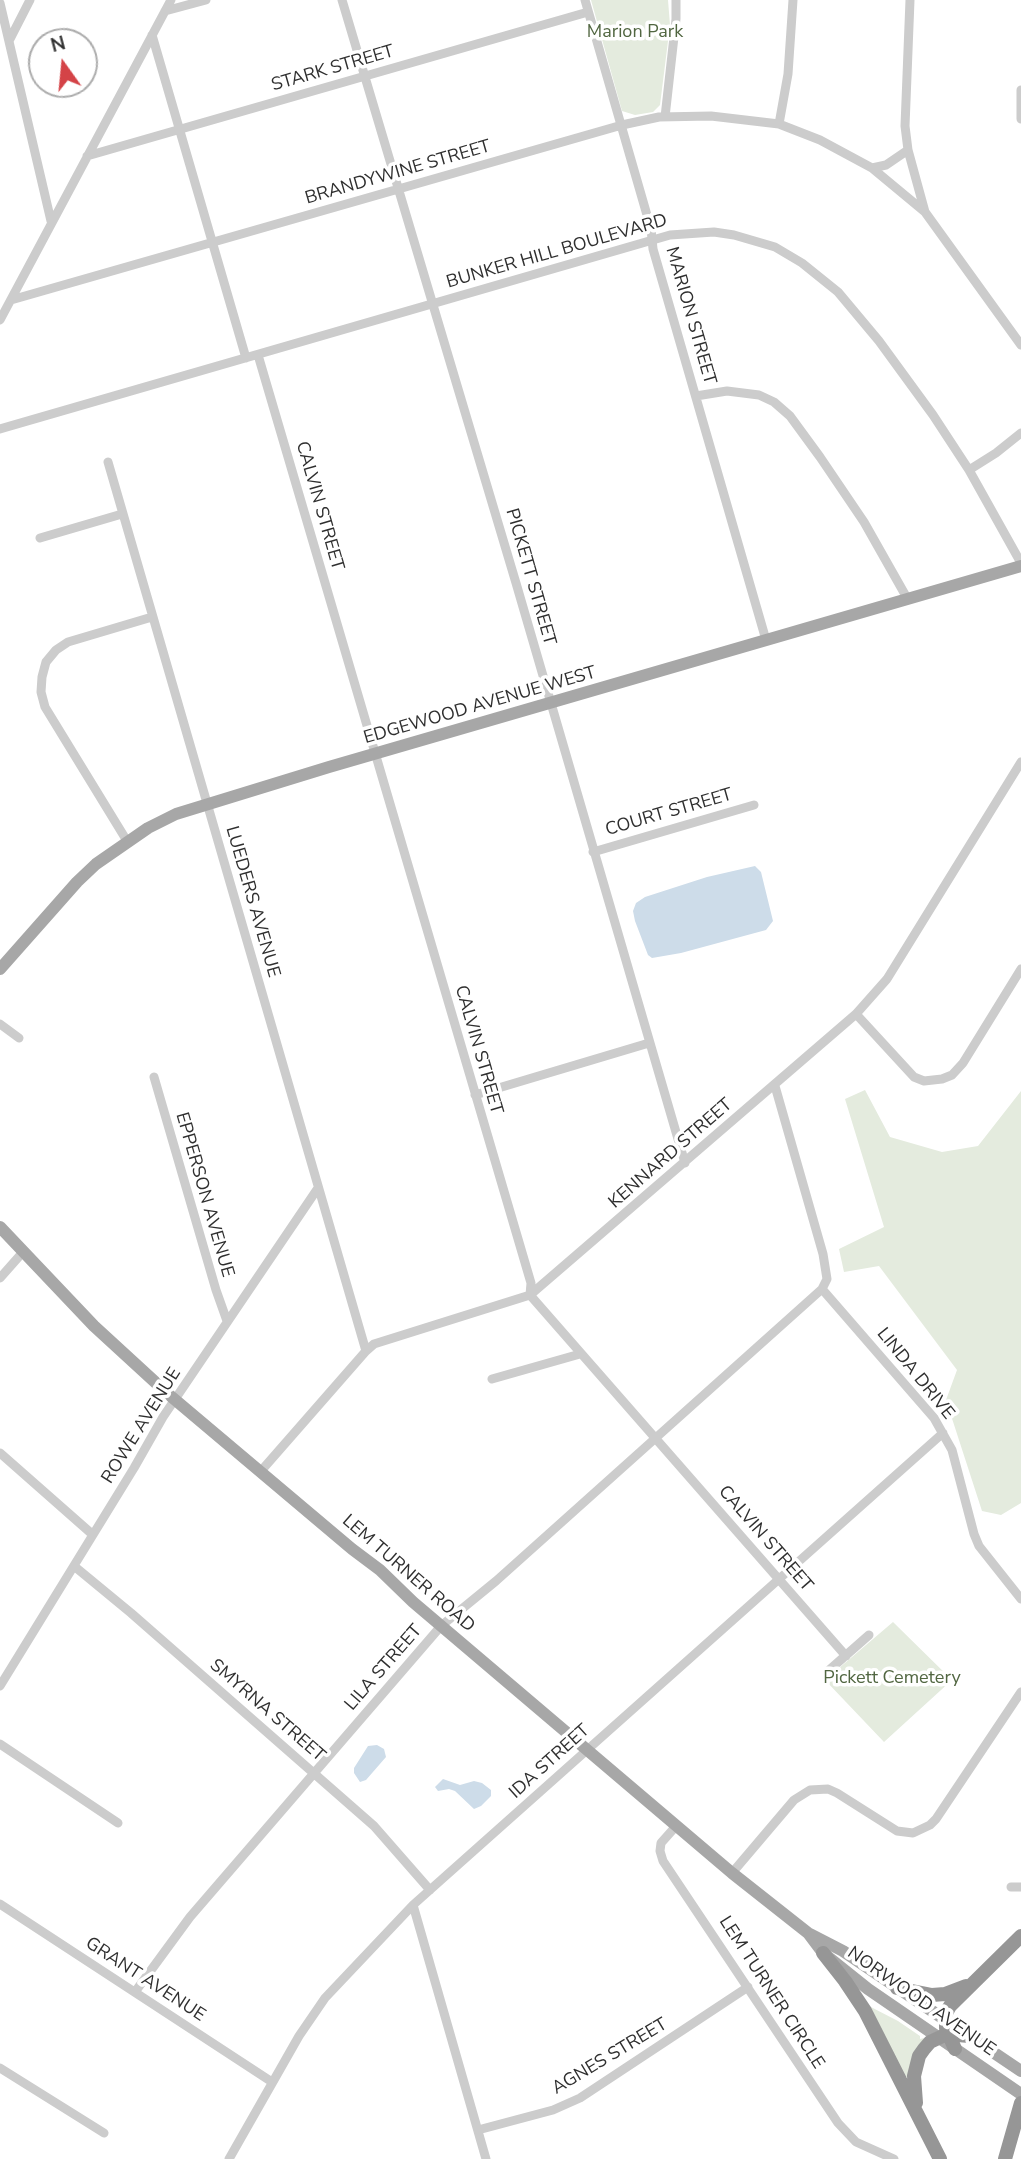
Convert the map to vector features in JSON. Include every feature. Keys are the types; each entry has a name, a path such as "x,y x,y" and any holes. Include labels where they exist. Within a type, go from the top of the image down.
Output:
{"highway":[{"path":"920,2119 913,2087 915,2067 923,2049 944,2031 950,2006 1021,1936"},
{"path":"823,1952 856,1997 940,2159"},
{"path":"897,1988 932,1995 956,1990 974,1982"},
{"path":"944,2031 969,2036"},
{"path":"944,2031 955,2049"},
{"path":"1005,2159 1021,2103"}],"main road":[{"name":"EDGEWOOD AVENUE WEST","path":"0,969 96,864 127,841 176,814 1021,565"},
{"name":"LEM TURNER ROAD","path":"0,1227 94,1326 174,1399 380,1570 441,1626 732,1873 808,1933"},
{"name":"NORWOOD AVENUE","path":"808,1933 823,1952 868,1989 944,2031"},
{"name":"NORWOOD AVENUE","path":"808,1933 843,1951 897,1988 944,2031"},
{"name":"NORWOOD AVENUE","path":"969,2036 1021,2071"},
{"name":"NORWOOD AVENUE","path":"955,2049 1021,2094"}],"street":[{"path":"9,41 30,0"},
{"path":"0,320 171,0"},
{"path":"165,11 206,0"},
{"name":"PICKETT STREET","path":"342,0 685,1163"},
{"name":"MARION STREET","path":"585,0 622,125 653,240 653,249 766,640"},
{"path":"665,117 676,0"},
{"path":"779,124 788,74 793,0"},
{"path":"910,0 904,100 908,150 925,212 1021,345"},
{"path":"0,3 51,221"},
{"name":"STARK STREET","path":"87,156 588,12"},
{"path":"152,34 246,358"},
{"path":"1021,90 1021,119"},
{"name":"BRANDYWINE STREET","path":"11,300 622,125 665,117 712,116 779,124 799,131 872,168 925,212"},
{"path":"872,168 886,165 908,150"},
{"name":"BUNKER HILL BOULEVARD","path":"0,429 670,235 695,232 734,235 775,247 813,271 838,292 879,341 933,415 969,470 1021,565"},
{"name":"CALVIN STREET","path":"258,355 531,1283 530,1295 846,1656"},
{"path":"696,396 727,391 759,395 774,402 790,416 864,522 907,598"},
{"path":"969,470 1021,433"},
{"name":"LUEDERS AVENUE","path":"108,462 366,1351"},
{"path":"40,538 122,514"},
{"path":"127,841 45,708 41,692 42,677 46,662 56,650 68,642 152,617"},
{"name":"KENNARD STREET","path":"261,1471 366,1351 384,1339 530,1295 856,1014 887,979 1021,762"},
{"name":"COURT STREET","path":"593,852 754,805"},
{"path":"856,1014 914,1077 924,1081 942,1079 952,1075 963,1063 1020,971"},
{"path":"0,1024 19,1038"},
{"path":"475,1095 649,1043"},
{"name":"EPPERSON AVENUE","path":"154,1077 227,1321"},
{"path":"775,1086 823,1254 827,1279 822,1289"},
{"name":"ROWE AVENUE","path":"0,1686 174,1399 318,1188"},
{"path":"0,1278 23,1252"},
{"name":"LINDA DRIVE","path":"822,1289 913,1392 943,1433 952,1450 979,1546 1021,1600"},
{"name":"LILA STREET","path":"135,1993 190,1917 441,1626 478,1597 822,1289"},
{"path":"492,1379 580,1354"},
{"name":"IDA STREET","path":"229,2159 299,2036 325,1998 413,1905 943,1433"},
{"path":"0,1453 92,1534"},
{"name":"SMYRNA STREET","path":"74,1566 374,1826 430,1890"},
{"path":"827,1672 869,1635"},
{"path":"732,1873 794,1800 810,1790 828,1789 837,1793 897,1831 913,1833 930,1825 1021,1692"},
{"path":"0,1744 118,1822"},
{"name":"LEM TURNER CIRCLE","path":"677,1825 661,1843 660,1855 838,2123 856,2142 891,2159"},
{"name":"GRANT AVENUE","path":"0,1904 272,2082"},
{"path":"413,1905 486,2159"},
{"name":"AGNES STREET","path":"478,2130 553,2110 580,2098 748,1987"},
{"path":"0,2068 104,2133"}],"green space":[{"name":"Marion Park","path":"591,0 668,0 670,25 660,105 653,112 635,115 622,111"},
{"path":"865,1090 890,1137 942,1152 978,1146 1021,1091 1021,1503 1001,1515 982,1511 946,1400 957,1370 879,1266 844,1272 839,1249 884,1227 845,1099"},
{"name":"Pickett Cemetery","path":"893,1622 952,1680 884,1742 825,1680"},
{"path":"867,2005 898,2021 920,2036 920,2039 924,2038 908,2077 905,2077"}],"water":[{"path":"755,866 761,872 773,921 766,930 681,953 652,958 648,955 635,921 633,911 636,903 645,897 707,877"},
{"path":"377,1745 384,1749 386,1757 366,1780 360,1782 354,1768 368,1746"},
{"path":"443,1779 460,1785 474,1781 482,1783 491,1790 491,1796 474,1809 455,1791 438,1791 435,1787"}]}
